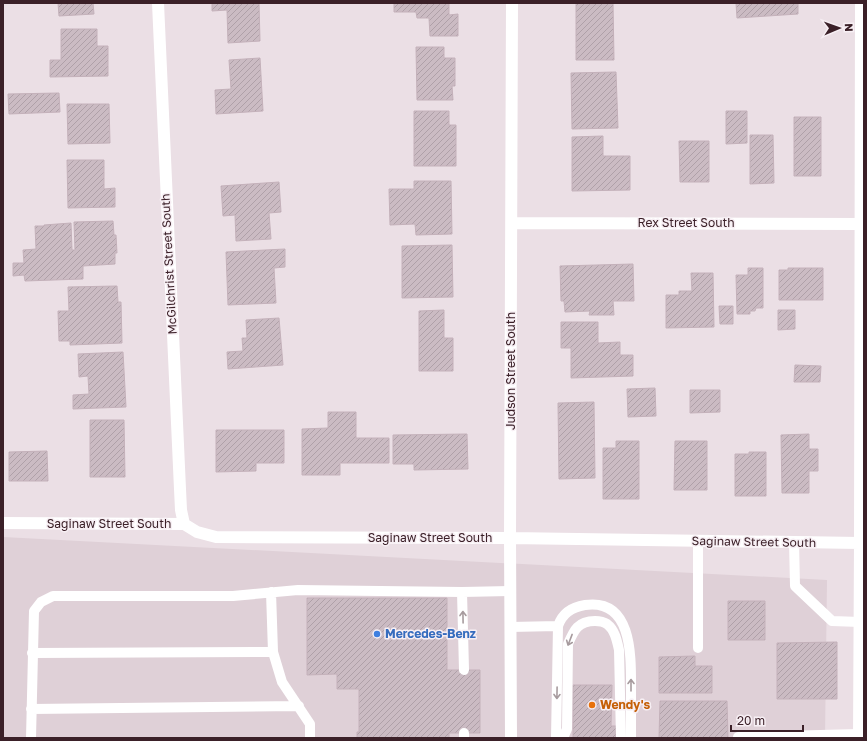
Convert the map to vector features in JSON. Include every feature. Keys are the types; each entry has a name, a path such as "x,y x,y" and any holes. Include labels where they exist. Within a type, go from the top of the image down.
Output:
{"street":[{"name":"McGilchrist Street South","path":"158,3 181,510 184,524"},
{"name":"Judson Street South","path":"511,738 510,538 512,3"},
{"path":"859,736 861,3"},
{"name":"Rex Street South","path":"512,223 860,224"},
{"name":"Saginaw Street South","path":"3,524 184,524 197,532 216,536 860,543"}],"lane":[{"path":"698,541 698,648"},
{"path":"794,542 795,586 832,621 860,622"},
{"path":"31,738 34,611 41,602 53,596 233,596 298,590 462,592 510,591"},
{"path":"271,592 273,652 282,682 310,724 310,738"},
{"path":"462,592 464,670"},
{"path":"556,738 558,626 560,620 565,614 583,605 596,604 605,606 614,613 627,634 630,646 631,738"},
{"path":"563,738 567,729 568,644 572,634 579,625 586,622 600,621 606,624 616,637 619,650 621,738"},
{"path":"510,627 558,626"},
{"path":"32,653 273,652"},
{"path":"31,710 299,706"},
{"path":"738,738 859,736"}],"shaded area":[{"path":"3,537 827,580 825,738 3,738"}],"building":[{"path":"58,3 93,3 94,14 59,16"},
{"path":"212,3 259,3 260,41 228,43 227,10 212,11"},
{"path":"394,3 449,3 449,15 458,14 458,36 430,36 429,18 417,18 416,12 394,12"},
{"path":"576,3 613,3 614,60 576,60"},
{"path":"736,3 798,3 798,14 737,18"},
{"path":"61,29 97,29 97,46 108,46 108,76 50,77 50,60 61,60"},
{"path":"416,47 444,47 444,58 455,58 455,86 452,86 453,100 417,100"},
{"path":"260,58 263,111 216,114 215,90 231,89 229,60"},
{"path":"616,72 618,128 572,129 571,73"},
{"path":"59,93 60,112 9,114 8,94"},
{"path":"67,104 109,104 110,143 68,144"},
{"path":"414,111 449,111 449,125 456,125 456,166 414,166"},
{"path":"726,111 747,111 747,143 726,144"},
{"path":"794,117 821,117 821,176 794,176"},
{"path":"750,135 773,135 774,183 750,184"},
{"path":"603,136 603,156 630,156 630,190 572,191 572,137"},
{"path":"679,141 709,141 709,182 680,182"},
{"path":"67,160 104,160 104,189 115,188 115,207 68,208"},
{"path":"414,181 451,181 452,234 416,235 415,224 390,225 389,189 414,189"},
{"path":"279,182 281,212 269,213 271,239 236,241 235,215 223,216 221,186"},
{"path":"113,221 114,235 116,235 117,253 115,253 115,264 83,266 83,279 25,281 24,275 13,276 13,263 24,263 23,250 36,249 35,226 71,223 72,250 75,250 74,222"},
{"path":"452,245 453,297 402,298 402,246"},
{"path":"285,249 285,267 274,268 276,303 228,305 226,252"},
{"path":"633,264 634,301 613,301 614,315 589,315 590,311 565,312 564,301 561,301 560,266"},
{"path":"748,268 763,268 763,308 756,308 755,311 750,311 750,314 737,314 736,275 748,275"},
{"path":"788,268 823,268 823,300 779,300 779,270 788,270"},
{"path":"691,273 713,273 714,327 666,328 666,295 679,295 679,291 692,291"},
{"path":"117,286 118,302 121,302 122,343 70,345 70,341 59,341 58,311 69,311 68,287"},
{"path":"719,306 733,306 733,324 720,324"},
{"path":"444,310 444,338 453,338 453,371 419,371 419,311"},
{"path":"778,310 795,310 795,329 778,330"},
{"path":"279,318 283,365 228,369 227,352 243,351 242,338 247,338 246,320"},
{"path":"561,322 598,322 598,343 620,342 620,355 633,355 633,376 571,378 571,348 561,348"},
{"path":"123,352 126,407 73,409 73,395 89,394 88,376 79,377 78,354"},
{"path":"795,365 821,366 820,382 794,382"},
{"path":"655,388 656,416 628,417 627,389"},
{"path":"690,390 720,390 720,412 690,413"},
{"path":"594,402 595,478 559,479 558,403"},
{"path":"328,412 356,412 356,438 389,438 389,463 340,463 340,475 302,475 302,429 328,428"},
{"path":"90,420 124,420 125,477 90,477"},
{"path":"216,430 284,430 284,463 256,463 256,471 216,472"},
{"path":"467,434 468,469 414,470 414,464 393,464 393,435"},
{"path":"809,434 809,449 818,449 818,471 809,471 809,493 782,493 781,435"},
{"path":"616,441 639,441 639,499 603,499 603,448 616,448"},
{"path":"675,441 707,441 707,490 674,490"},
{"path":"47,451 48,481 9,481 9,452"},
{"path":"749,452 766,452 766,496 735,496 735,454 749,454"},
{"name":"Mercedes-Benz","path":"307,598 447,598 447,670 480,670 480,733 449,733 449,738 357,738 357,732 359,732 359,689 337,689 337,674 307,675"},
{"path":"728,601 765,601 765,640 728,640"},
{"path":"837,642 837,699 777,699 777,643"},
{"path":"695,656 695,666 712,666 712,693 659,693 659,657"},
{"name":"Wendy's","path":"573,685 612,685 611,726 616,726 616,738 573,738"},
{"path":"660,701 727,701 728,738 659,738"}],"place":[{"name":"Mercedes-Benz","path":"377,634"},
{"name":"Wendy's","path":"592,705"}]}
